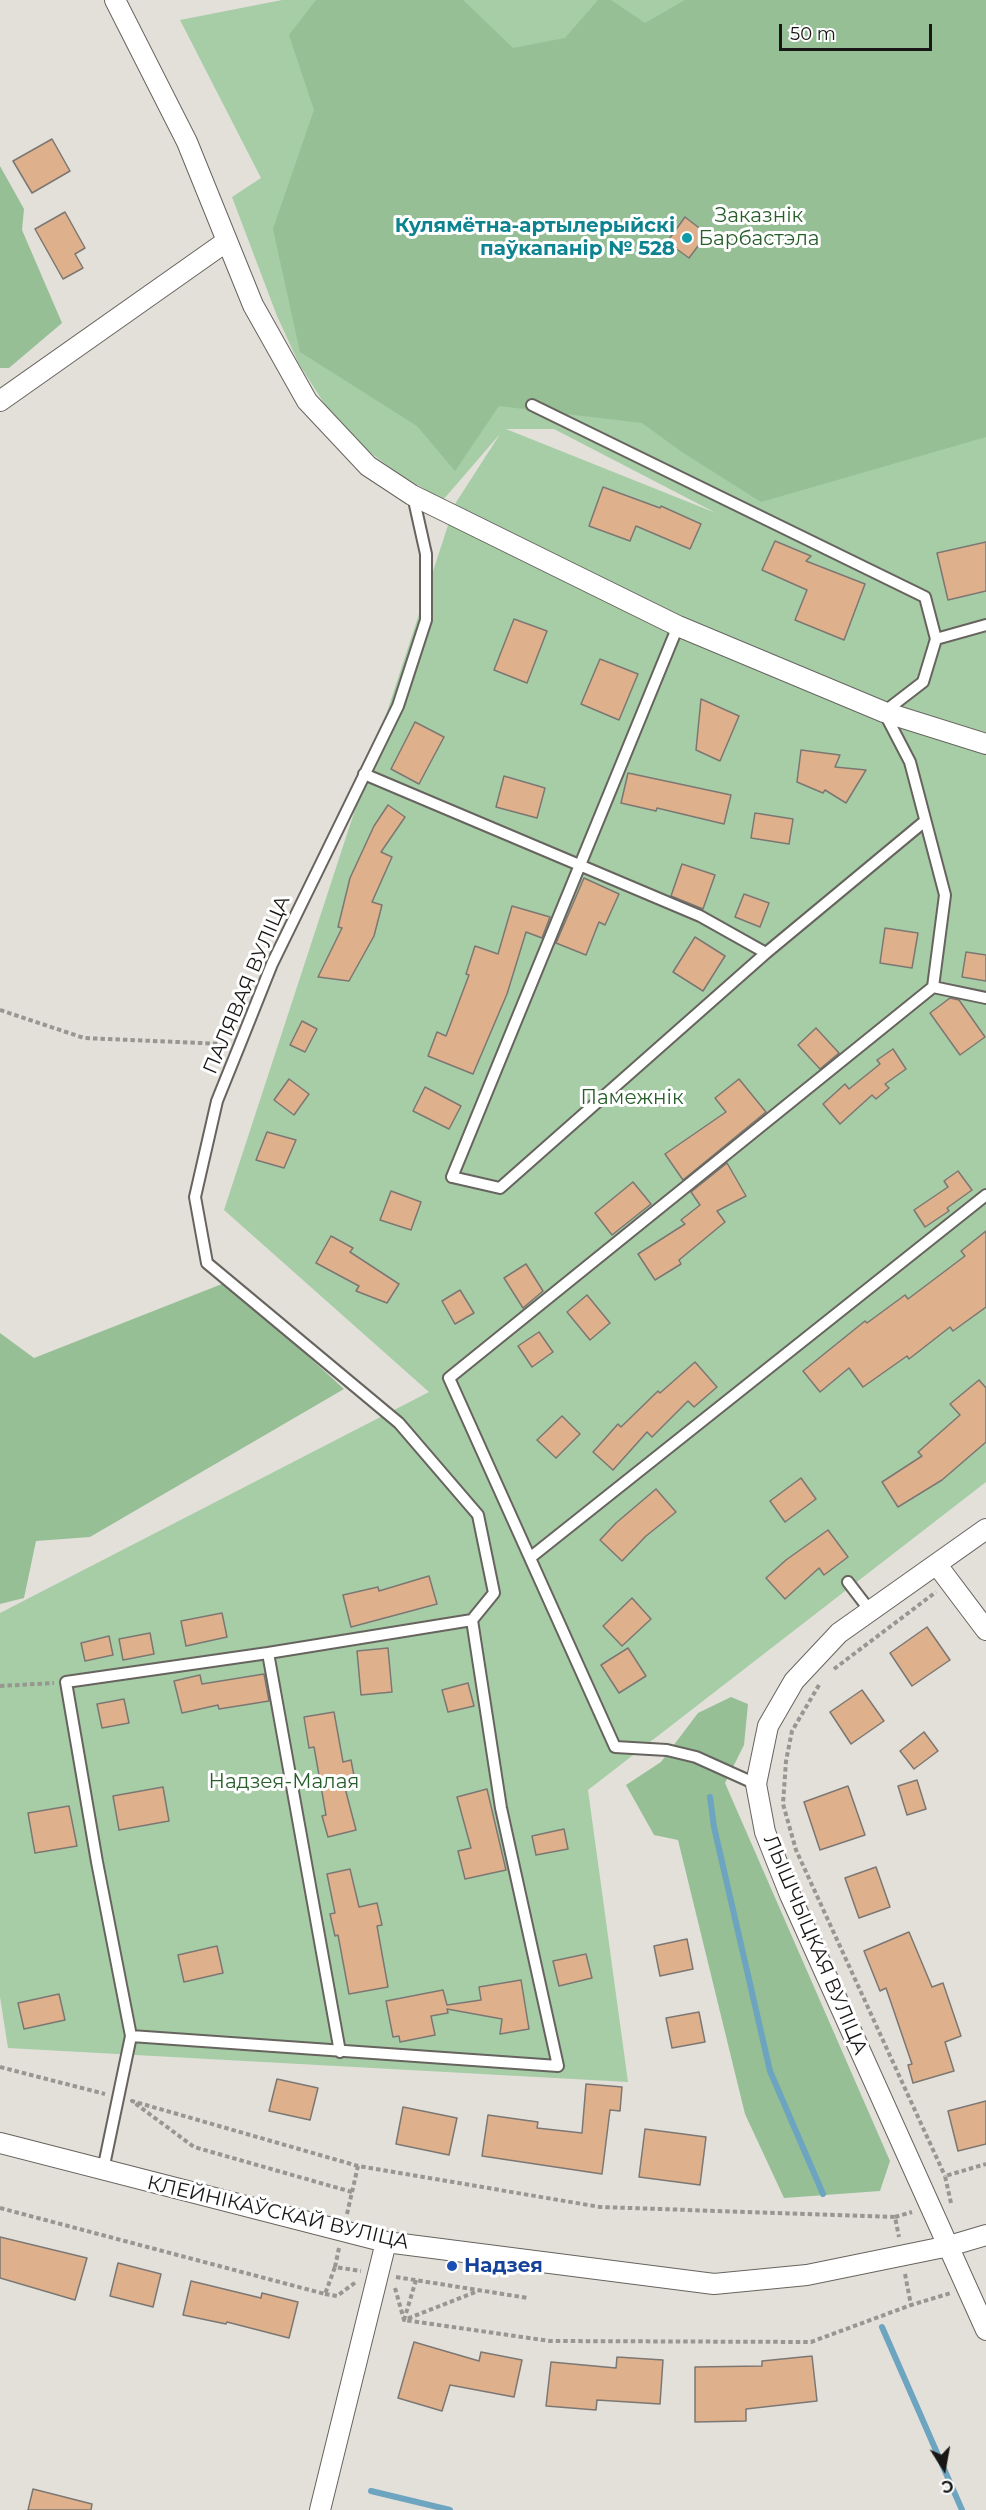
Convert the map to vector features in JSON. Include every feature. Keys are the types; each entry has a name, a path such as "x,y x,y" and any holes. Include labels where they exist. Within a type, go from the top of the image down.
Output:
{"street":[{"path":"115,0 187,142 253,305 307,400 368,466 412,495 678,626 884,712 986,744"},
{"path":"0,401 227,241"},
{"name":"ЛЫШЧЫЦКАЯ ВУЛІЦА","path":"986,1529 839,1633 794,1681 768,1726 756,1784 765,1832 790,1895 986,2330"},
{"path":"937,1565 986,1630"},
{"name":"КЛЕЙНІКАЎСКАЙ ВУЛІЦА","path":"0,2143 386,2242 714,2284 807,2275 949,2246 986,2235"},
{"path":"320,2510 386,2242"}],"lane":[{"path":"532,405 925,597 936,639 923,682 884,712 910,762 945,895 933,987 449,1378 615,1747 667,1750 696,1757 756,1784"},
{"name":"ПАЛЯВАЯ ВУЛІЦА","path":"412,495 426,554 426,620 398,706 272,964 217,1101 195,1197 207,1263 399,1423 478,1515 494,1593 472,1620"},
{"path":"936,639 986,625"},
{"path":"678,626 452,1177 500,1188 766,953 925,820"},
{"path":"364,774 700,916 766,953"},
{"path":"933,987 986,998"},
{"path":"531,1557 986,1195"},
{"path":"848,1582 871,1612"},
{"path":"103,2170 131,2036 97,1862 66,1682 268,1653 472,1620 501,1808 558,2066 131,2036"},
{"path":"268,1653 340,2052"}],"path":[{"path":"0,1010 84,1038 240,1044"},
{"path":"832,1671 950,1582"},
{"path":"823,1678 792,1731 786,1761 783,1804 796,1850 945,2176"},
{"path":"0,1686 66,1682"},
{"path":"0,2067 132,2101 358,2166 600,2207 895,2217 911,2305"},
{"path":"132,2101 194,2147 352,2192"},
{"path":"325,2294 335,2267 358,2166"},
{"path":"0,2208 325,2294 337,2296 368,2272 335,2267"},
{"path":"404,2320 392,2276 528,2298"},
{"path":"404,2320 416,2280"},
{"path":"404,2320 550,2341 811,2342 911,2305 967,2289"},
{"path":"404,2320 479,2290"}],"green space":[{"path":"282,0 986,0 986,1482 588,1790 628,2082 8,2048 0,1997 0,1613 429,1392 224,1210 455,504 500,434 443,500 399,474 364,448 327,408 299,364 277,316 232,197 261,178 180,20","holes":["506,429 554,429 716,513"]},
{"name":"Заказнік Барбастэла","path":"316,0 463,0 513,48 565,38 598,0 611,0 645,23 685,0 986,0 986,437 761,502 682,452 642,423 499,406 455,471 417,426 300,352 273,229 314,110 289,35"},
{"path":"0,166 24,209 22,230 62,323 9,368 0,368"},
{"path":"227,1282 344,1389 90,1537 36,1541 24,1598 0,1604 0,1333 34,1358"},
{"path":"731,1697 748,1704 744,1745 725,1783 890,2161 880,2191 784,2198 745,2114 678,1840 654,1835 626,1785 661,1762 698,1713"}],"building":[{"path":"52,139 70,171 32,193 13,161"},
{"path":"65,212 85,248 75,254 83,268 63,279 35,229"},
{"name":"Кулямётна-артылерыйскі паўкапанір № 528","path":"685,217 707,234 689,258 667,242"},
{"path":"603,487 660,508 661,506 701,524 690,549 636,526 630,541 589,526"},
{"path":"775,541 811,556 806,561 865,584 844,640 795,620 807,590 762,570"},
{"path":"986,542 986,591 948,600 937,553"},
{"path":"514,619 547,631 527,683 494,670"},
{"path":"600,659 638,674 619,720 581,704"},
{"path":"701,699 739,716 720,761 696,750"},
{"path":"415,722 444,737 419,784 391,769"},
{"path":"801,750 840,755 835,767 866,770 846,803 825,790 823,793 797,782"},
{"path":"628,773 731,795 724,824 657,808 656,811 621,803"},
{"path":"504,776 545,788 537,818 496,807"},
{"path":"388,805 405,817 381,852 392,857 372,902 382,905 374,936 349,981 318,977 342,928 338,927 350,878 374,826"},
{"path":"755,813 793,819 789,844 751,838"},
{"path":"682,864 715,875 703,909 671,896"},
{"path":"584,878 619,894 605,925 599,922 586,955 556,943"},
{"path":"744,894 769,903 760,927 735,917"},
{"path":"512,906 550,917 542,938 526,932 507,994 473,1074 428,1056 437,1032 446,1036 469,975 466,974 475,946 498,954"},
{"path":"885,928 918,933 912,968 880,963"},
{"path":"695,937 725,956 703,991 673,972"},
{"path":"966,952 986,955 986,981 962,977"},
{"path":"950,998 959,1000 985,1037 960,1055 930,1013"},
{"path":"302,1021 317,1029 305,1052 290,1045"},
{"path":"816,1028 839,1053 820,1069 798,1045"},
{"path":"893,1049 906,1069 885,1084 889,1088 876,1099 872,1095 840,1124 823,1104 845,1084 849,1089 880,1064 877,1060"},
{"path":"289,1079 309,1094 294,1115 274,1100"},
{"path":"739,1079 766,1112 683,1180 665,1154 726,1112 715,1098"},
{"path":"425,1087 461,1106 449,1129 413,1111"},
{"path":"267,1132 296,1140 284,1168 256,1160"},
{"path":"727,1163 746,1196 717,1211 725,1222 679,1260 681,1264 655,1280 638,1254 685,1224 681,1220 700,1205 691,1192"},
{"path":"958,1171 972,1190 947,1208 949,1211 925,1227 914,1210 948,1187 944,1181"},
{"path":"633,1182 651,1204 612,1235 595,1213"},
{"path":"391,1191 421,1202 411,1230 380,1220"},
{"path":"986,1231 986,1307 953,1331 950,1327 909,1359 907,1356 863,1387 849,1368 820,1392 803,1371 865,1321 867,1323 905,1295 908,1299 965,1256 961,1251"},
{"path":"331,1236 353,1248 350,1252 399,1284 387,1303 356,1291 359,1286 316,1263"},
{"path":"526,1264 543,1291 523,1308 504,1278"},
{"path":"460,1290 474,1313 455,1324 442,1301"},
{"path":"587,1295 610,1323 590,1340 567,1312"},
{"path":"539,1332 553,1352 532,1367 518,1346"},
{"path":"695,1362 717,1387 694,1407 688,1401 652,1437 647,1432 613,1470 593,1452 618,1424 621,1427 658,1391 660,1393"},
{"path":"979,1380 986,1388 986,1442 942,1480 898,1507 882,1482 922,1456 918,1452 960,1415 950,1404"},
{"path":"562,1416 580,1434 556,1458 537,1440"},
{"path":"801,1478 816,1499 785,1522 770,1501"},
{"path":"656,1489 676,1512 646,1536 622,1561 600,1540"},
{"path":"828,1530 848,1557 824,1575 819,1568 785,1599 766,1578 786,1560"},
{"path":"429,1576 437,1604 351,1627 343,1595 378,1587 379,1591"},
{"path":"632,1598 651,1619 622,1646 603,1626"},
{"path":"222,1613 227,1637 186,1646 181,1621"},
{"path":"927,1627 950,1660 912,1686 890,1653"},
{"path":"150,1633 154,1654 123,1660 119,1639"},
{"path":"109,1636 113,1655 85,1661 81,1643"},
{"path":"388,1648 392,1692 361,1695 357,1651"},
{"path":"628,1648 646,1676 619,1693 601,1665"},
{"path":"264,1674 269,1701 219,1709 218,1705 182,1713 174,1681 200,1675 202,1684"},
{"path":"468,1683 474,1706 448,1712 442,1690"},
{"path":"862,1690 884,1721 851,1744 830,1712"},
{"path":"124,1699 129,1723 102,1728 97,1704"},
{"path":"334,1712 343,1762 351,1760 356,1786 345,1788 356,1830 328,1837 322,1816 326,1815 314,1747 309,1748 304,1717"},
{"path":"924,1732 938,1751 914,1769 900,1751"},
{"path":"917,1780 926,1809 907,1815 898,1786"},
{"path":"848,1786 865,1835 820,1850 804,1802"},
{"path":"163,1787 169,1821 119,1830 113,1796"},
{"path":"487,1789 506,1870 465,1879 458,1851 471,1848 457,1797"},
{"path":"69,1806 77,1846 35,1853 28,1813"},
{"path":"564,1829 568,1849 536,1855 532,1836"},
{"path":"876,1867 890,1907 859,1918 845,1878"},
{"path":"350,1869 359,1907 377,1903 382,1925 377,1926 388,1987 349,1994 338,1935 335,1936 330,1914 335,1913 327,1874"},
{"path":"909,1932 932,1987 943,1983 961,2036 945,2042 954,2071 913,2083 908,2065 912,2064 886,1988 880,1991 864,1951"},
{"path":"687,1939 693,1969 660,1976 654,1946"},
{"path":"217,1946 223,1973 184,1982 178,1955"},
{"path":"586,1954 592,1978 559,1986 553,1961"},
{"path":"521,1980 529,2029 500,2034 502,2019 447,2009 448,2013 431,2016 435,2035 400,2042 399,2036 393,2037 386,2001 443,1990 447,2005 481,2000 479,1987"},
{"path":"59,1994 65,2020 24,2029 18,2003"},
{"path":"699,2012 705,2042 672,2048 666,2018"},
{"path":"277,2079 318,2088 310,2120 269,2111"},
{"path":"586,2084 622,2087 620,2111 610,2110 602,2174 482,2156 488,2115 538,2122 537,2128 582,2133"},
{"path":"986,2101 986,2144 958,2151 948,2111"},
{"path":"403,2107 457,2118 449,2155 396,2144"},
{"path":"645,2129 706,2137 700,2185 639,2177"},
{"path":"0,2237 87,2258 75,2300 0,2278"},
{"path":"118,2263 161,2274 153,2307 110,2296"},
{"path":"191,2281 261,2298 262,2293 298,2302 289,2338 227,2322 226,2324 183,2315"},
{"path":"414,2342 479,2361 481,2352 522,2360 514,2397 450,2385 442,2411 398,2398"},
{"path":"812,2356 817,2401 746,2409 746,2421 695,2422 695,2367 762,2366 762,2361"},
{"path":"617,2357 663,2360 660,2404 597,2400 596,2410 546,2406 551,2362 616,2368"},
{"path":"33,2489 92,2504 91,2510 28,2510"}],"waterway":[{"path":"710,1797 714,1827 770,2071 823,2194"},
{"path":"882,2327 962,2510"},
{"path":"371,2491 450,2510"}],"place":[{"name":"Кулямётна-артылерыйскі паўкапанір № 528","path":"687,238"},
{"name":"Надзея","path":"452,2266"}],"park label":[{"name":"Памежнік","path":"632,1098"},
{"name":"Надзея-Малая","path":"284,1782"}]}
